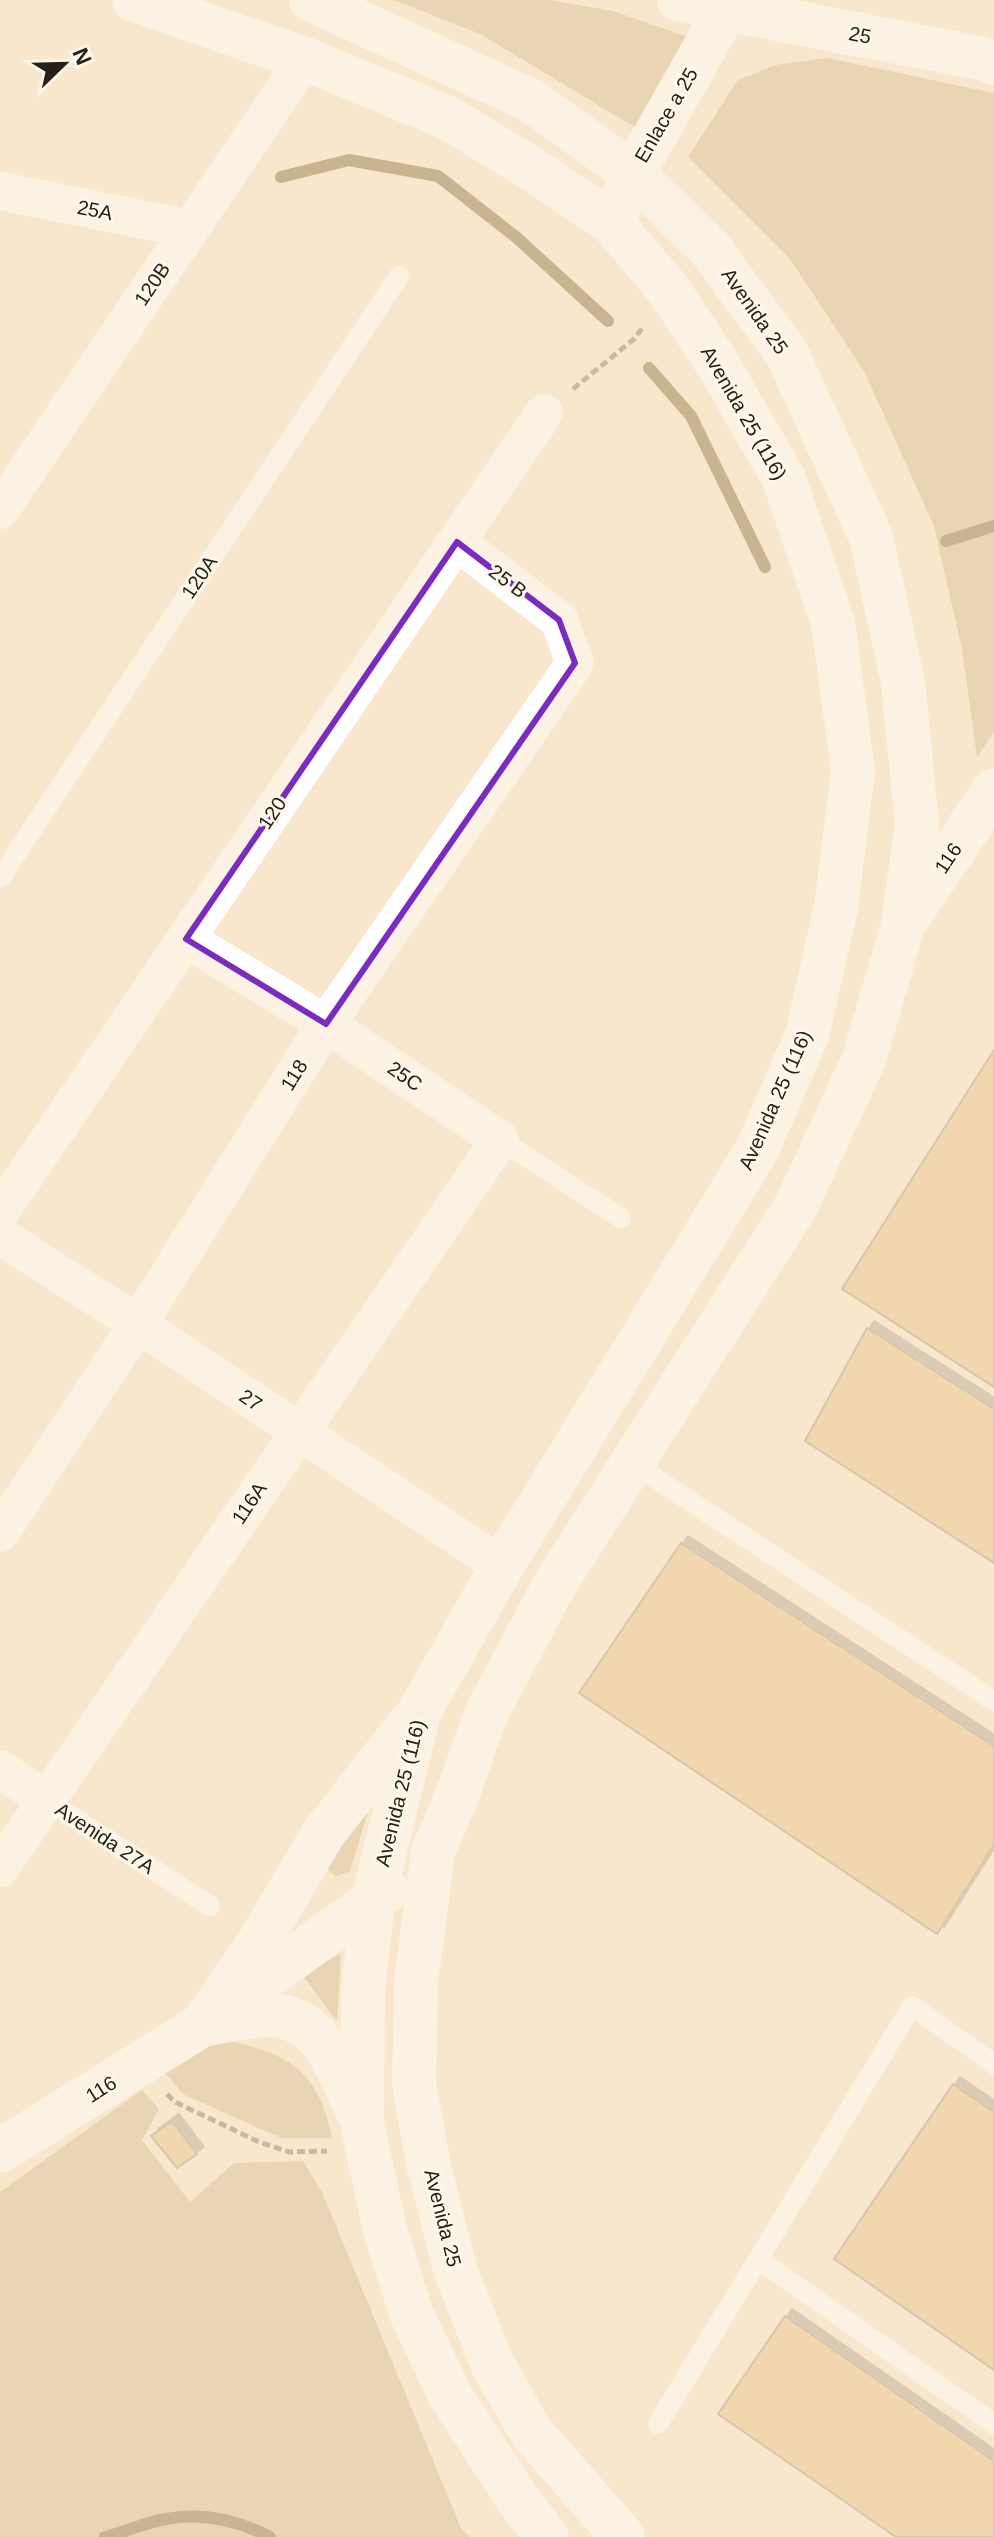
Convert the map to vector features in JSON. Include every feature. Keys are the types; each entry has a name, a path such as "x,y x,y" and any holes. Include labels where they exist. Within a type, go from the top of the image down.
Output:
{"main road":[{"path":"134,0 305,59 448,118 540,174 612,223"},
{"name":"Avenida 25","path":"311,0 530,100 633,174 710,249 786,352 871,537 903,682 917,824 903,925"},
{"name":"25","path":"679,0 994,63"},
{"name":"Enlace a 25","path":"612,223 633,174 726,10"},
{"name":"Avenida 25 (116)","path":"358,1912 419,1712 502,1566 757,1150 807,1035 836,908 853,770 833,623 784,479 717,363 668,289 612,223"},
{"name":"116","path":"903,925 994,790"},
{"path":"433,1851 457,1796 486,1714 555,1584 796,1206 864,1059 903,925"},
{"path":"202,2025 260,1941 323,1834 419,1712"},
{"name":"Avenida 25","path":"433,1851 416,1982 414,2084 429,2167 456,2272 493,2366 532,2433 623,2537"},
{"name":"116","path":"0,2151 202,2025 358,1912 433,1851"},
{"path":"303,1867 301,1891 307,1906 321,1920 358,1912 363,1991 365,2136"},
{"path":"202,2025 270,2015 300,2022 329,2049 365,2136 385,2230 412,2315 449,2393 521,2504 547,2537"}],"street":[{"name":"120B","path":"0,510 305,59"},
{"name":"25A","path":"0,191 190,229"},
{"name":"120","path":"0,1212 544,413"},
{"name":"25 B","path":"457,542 559,620"},
{"name":"118","path":"0,1533 138,1324 326,1024 575,663 559,620"},
{"name":"25C","path":"186,939 326,1024 500,1140"},
{"name":"116A","path":"0,1868 500,1140"},
{"name":"27","path":"0,1236 502,1566"},
{"name":"Avenida 27A","path":"0,1769 46,1800"}],"lane":[{"name":"120A","path":"0,878 399,276"},
{"name":"25C","path":"500,1140 621,1218"},
{"path":"632,1463 994,1701"},
{"name":"Avenida 27A","path":"46,1800 210,1906"},
{"path":"658,2424 912,2006 994,2064"},
{"path":"758,2259 994,2424"}],"path":[{"path":"544,413 634,339 668,289"},
{"path":"138,2066 175,2102 259,2142 289,2152 365,2136"}],"highlighted area":[{"path":"457,542 559,620 575,663 326,1024 186,939"}],"shaded area":[{"path":"394,0 548,0 613,11 691,38 636,128 480,34"},
{"path":"827,58 994,93 994,732 977,757 962,649 934,526 864,371 790,259 688,157 737,81 775,65"},
{"path":"371,1801 350,1871 336,1877 324,1866"},
{"path":"341,1953 337,2021 303,1976"},
{"path":"225,2040 267,2052 297,2069 318,2096 332,2138 281,2138 183,2094 163,2070 179,2054"},
{"path":"142,2090 159,2109 142,2140 190,2202 234,2163 303,2161 322,2192 461,2528 470,2537 0,2537 0,2192"}],"building":[{"path":"994,1050 994,1387 842,1289"},
{"path":"867,1328 994,1409 994,1563 805,1441"},
{"path":"681,1543 994,1746 994,1845 937,1934 579,1693"},
{"path":"953,2084 994,2112 994,2370 834,2259"},
{"path":"172,2121 197,2154 177,2168 151,2136"},
{"path":"785,2316 994,2461 994,2537 896,2537 718,2414"}],"waterway":[{"path":"281,177 349,160 438,176 516,237 608,321"},
{"path":"649,368 691,416 765,567"},
{"path":"946,541 994,526"},
{"path":"105,2537 158,2520 193,2516 232,2522 270,2537"}]}
